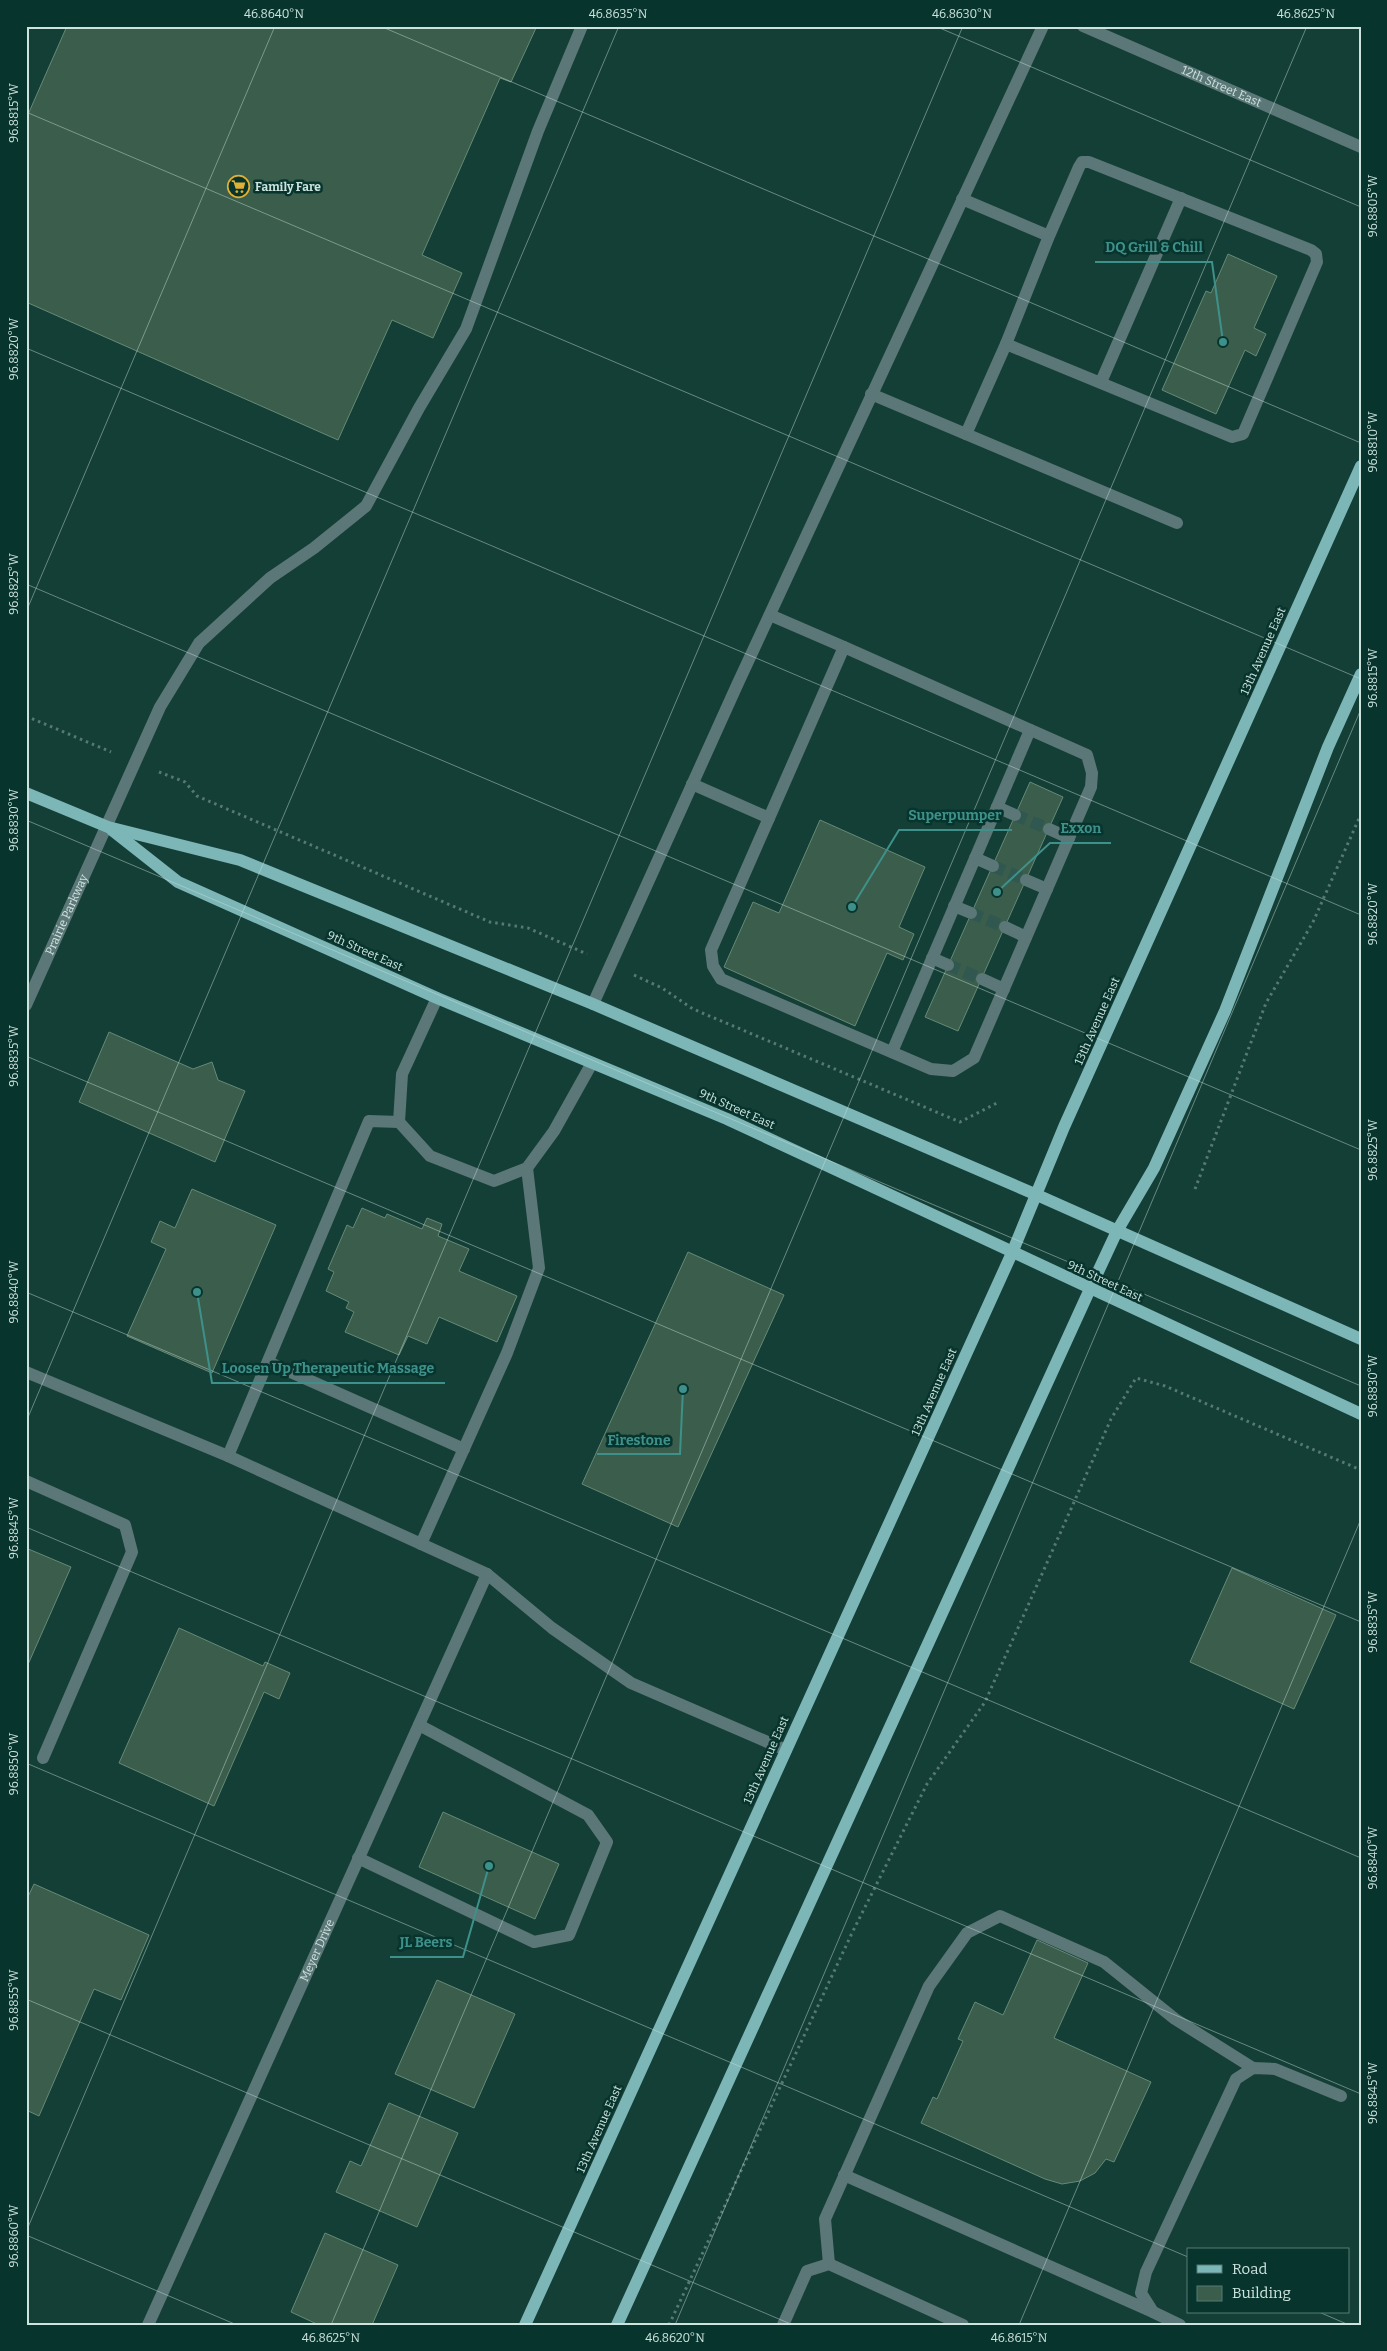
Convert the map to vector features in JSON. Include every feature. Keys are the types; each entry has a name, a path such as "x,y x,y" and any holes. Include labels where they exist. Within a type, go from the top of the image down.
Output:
{"main road":[{"name":"13th Avenue East","path":"525,2325 1012,1253 1038,1195 1064,1127 1361,466"},
{"path":"617,2325 1117,1230 1154,1168 1225,1011 1328,747 1361,674"},
{"name":"9th Street East","path":"26,793 108,827 240,860 593,1004 1038,1195 1361,1339"},
{"name":"9th Street East","path":"108,827 178,882 437,998 727,1119 1361,1414"}],"street":[{"name":"Prairie Parkway","path":"26,1005 108,827 160,707 200,643 270,578 314,548 366,506 419,408 466,329 538,131 582,26"},
{"path":"593,1004 871,394 1042,26"},
{"name":"12th Street East","path":"1083,26 1361,147"},
{"path":"966,434 1082,162 1089,162 1181,198 1312,250 1316,254 1317,262 1243,434 1232,438 1006,344"},
{"path":"1101,382 1181,198"},
{"path":"962,199 1049,236"},
{"path":"871,394 1177,523"},
{"path":"770,615 844,647 1087,755 1092,773 1091,787 974,1058 953,1071 931,1069 721,979 713,966 711,950 844,647"},
{"path":"892,1052 1030,730"},
{"path":"692,784 770,818"},
{"path":"997,807 1015,814"},
{"path":"1049,829 1069,838"},
{"path":"975,858 993,866"},
{"path":"1026,880 1047,889"},
{"path":"954,906 971,913"},
{"path":"1005,927 1026,937"},
{"path":"932,958 948,965"},
{"path":"982,979 1004,989"},
{"path":"399,1122 402,1074 437,998"},
{"path":"228,1456 369,1121 399,1122 430,1156 494,1181 527,1168 554,1131 592,1063"},
{"path":"422,1544 507,1353 539,1268 527,1168"},
{"path":"268,1362 464,1449"},
{"path":"26,1372 228,1456 487,1574 552,1628 631,1683 786,1750"},
{"path":"26,1481 126,1525 132,1552 43,1758"},
{"name":"Meyer Drive","path":"148,2325 487,1574"},
{"path":"358,1858 534,1942 569,1935 608,1842 588,1814 419,1725"},
{"path":"829,2264 825,2218 929,1986 967,1933 1000,1916 1104,1962 1176,2019 1254,2068 1275,2069 1341,2096"},
{"path":"1153,2312 1141,2293 1146,2272 1236,2079 1254,2068"},
{"path":"844,2175 1180,2325"},
{"path":"783,2325 808,2271 829,2264 963,2325"}],"path":[{"path":"26,716 185,782 197,796 490,922 528,928 662,988 693,1009 960,1122 996,1103"},
{"path":"1195,1188 1266,1003 1313,922 1361,814"},
{"path":"669,2325 852,1933 927,1784 985,1702 1111,1419 1136,1378 1165,1386 1361,1470"}],"building":[{"name":"Family Fare","path":"67,26 536,28 511,82 500,78 422,255 462,273 433,338 392,320 338,440 26,302 26,119"},
{"path":"1228,254 1277,276 1254,328 1266,334 1256,356 1245,350 1216,414 1162,390 1206,291 1211,293"},
{"path":"1030,782 1063,797 958,1031 925,1017"},
{"path":"820,820 925,867 899,927 914,934 903,960 887,953 855,1026 724,967 753,902 779,913"},
{"path":"109,1032 193,1069 212,1062 218,1080 245,1091 215,1162 79,1102"},
{"path":"192,1189 276,1225 212,1373 127,1336 166,1249 151,1242 160,1221 175,1228"},
{"path":"362,1208 385,1218 387,1214 422,1229 427,1218 442,1224 438,1236 469,1249 459,1271 517,1296 497,1342 439,1317 427,1344 408,1336 399,1355 345,1332 354,1312 346,1308 349,1302 326,1291 334,1272 328,1269 347,1225 353,1228"},
{"path":"688,1252 784,1295 678,1527 582,1484"},
{"path":"26,1548 71,1567 26,1669"},
{"path":"1232,1568 1336,1615 1294,1709 1190,1662"},
{"path":"179,1628 263,1666 265,1662 290,1673 279,1699 264,1692 214,1806 119,1763"},
{"path":"443,1812 559,1864 535,1919 419,1867"},
{"path":"34,1884 149,1935 121,2000 94,1989 39,2116 26,2110 26,1901"},
{"path":"1037,1940 1088,1963 1054,2038 1151,2082 1114,2162 1106,2159 1095,2173 1080,2181 1062,2184 1045,2179 921,2123 933,2097 937,2099 963,2041 958,2039 975,2002 1003,2015"},
{"path":"437,1980 515,2014 474,2108 395,2074"},
{"path":"389,2103 458,2133 417,2227 336,2192 350,2161 361,2166"},
{"path":"325,2233 398,2265 372,2325 319,2325 291,2312"}],"tunnel":[{"path":"1015,815 1049,829"},
{"path":"993,866 1026,880"},
{"path":"971,913 1005,927"},
{"path":"948,965 982,979"}],"place":[{"name":"Family Fare","path":"239,187"},
{"name":"DQ Grill & Chill","path":"1223,342"},
{"name":"Exxon","path":"997,892"},
{"name":"Superpumper","path":"852,907"},
{"name":"Loosen Up Therapeutic Massage","path":"197,1292"},
{"name":"Firestone","path":"683,1389"},
{"name":"JL Beers","path":"489,1866"}]}
